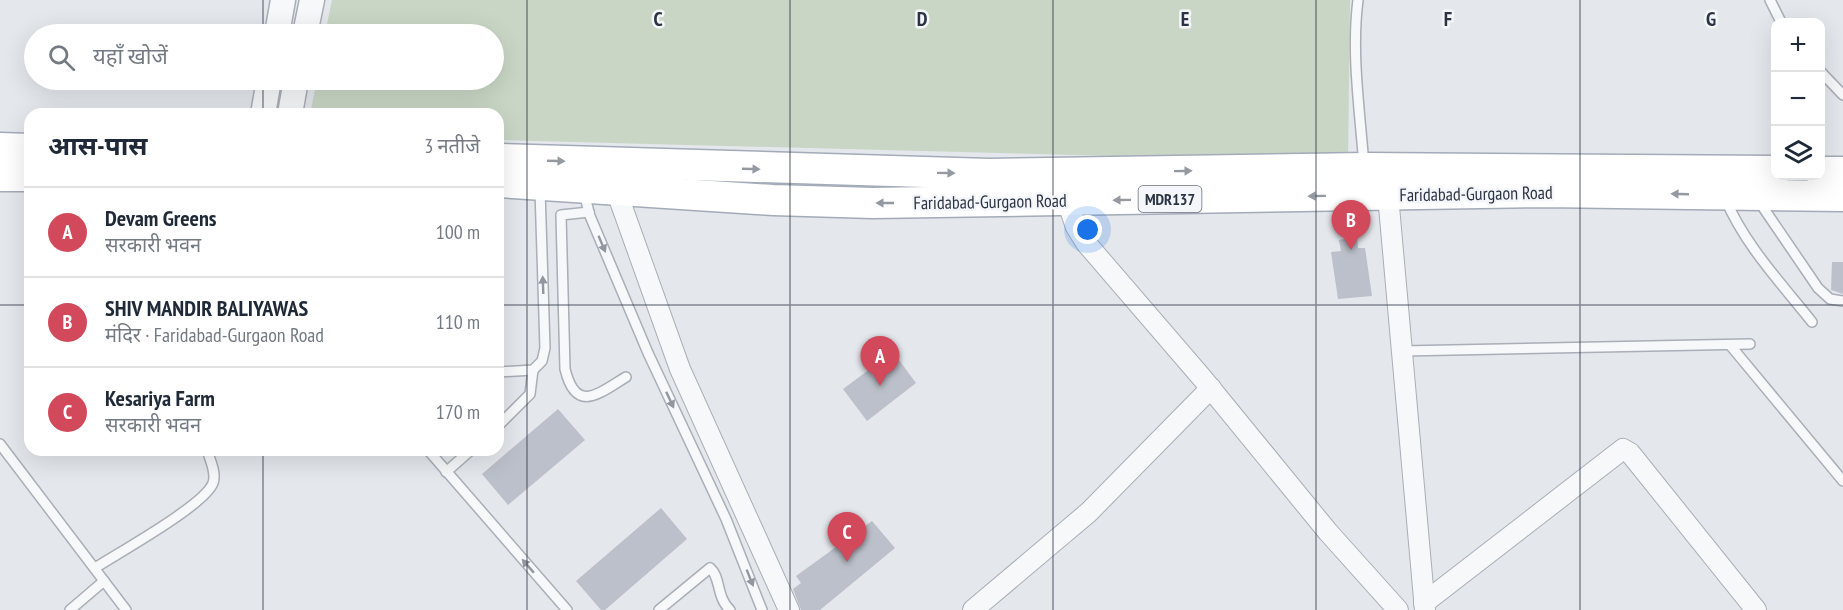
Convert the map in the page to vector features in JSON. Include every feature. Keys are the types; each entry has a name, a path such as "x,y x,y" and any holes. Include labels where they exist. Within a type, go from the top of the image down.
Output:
{"main road":[{"path":"0,148 24,148"},
{"name":"Faridabad-Gurgaon Road","path":"504,159 989,174 1380,177 1545,192 1843,196"},
{"name":"Faridabad-Gurgaon Road","path":"504,182 540,184 586,200 616,190 873,203 1067,201 1380,177 1534,168 1771,171"},
{"path":"1825,172 1843,172"},
{"path":"0,176 24,176"}],"street":[{"path":"279,24 283,0"},
{"path":"307,24 312,0"},
{"path":"264,108 267,90"},
{"path":"291,108 294,90"},
{"path":"1380,177 1402,351 1424,606"},
{"path":"616,190 680,369 789,610"},
{"path":"1067,201 1076,227 1086,243 1211,388 1328,532 1398,610"},
{"path":"973,610 1089,512 1211,388"},
{"path":"1424,606 1623,449 1630,453 1756,610"}],"lane":[{"path":"1358,0 1358,64 1380,177"},
{"path":"1770,0 1779,18"},
{"path":"1822,72 1843,95"},
{"path":"504,420 530,394 533,370 542,361 545,348 540,184"},
{"path":"1724,196 1742,230 1812,322"},
{"path":"1755,196 1818,288 1830,299 1843,301"},
{"path":"626,377 592,397 583,398 574,392 565,369 561,215 586,200 648,353 726,519 762,610"},
{"path":"1402,351 1750,344"},
{"path":"1730,345 1843,481"},
{"path":"504,372 533,370"},
{"path":"0,444 126,610"},
{"path":"95,568 177,515 204,494 214,482 209,456"},
{"path":"433,456 567,610"},
{"path":"446,472 464,456"},
{"path":"659,610 710,568 715,574 719,596 730,610"},
{"path":"70,610 104,581"}],"green space":[{"path":"332,0 1350,0 1348,162 504,140 504,108 311,108 315,90 504,90 504,24 327,24"}],"building":[{"path":"1357,237 1358,248 1365,248 1372,296 1338,299 1331,252 1341,251 1339,240"},
{"path":"1832,262 1843,262 1843,294 1831,290"},
{"path":"893,352 916,383 867,421 843,389"},
{"path":"558,409 585,440 508,505 482,474"},
{"path":"661,508 687,539 605,610 601,610 576,581"},
{"path":"872,521 895,548 820,610 801,610 793,589 801,583 796,576"}],"place":[{"name":"SHIV MANDIR BALIYAWAS","path":"1351,250"},
{"name":"Devam Greens","path":"880,386"},
{"name":"Kesariya Farm","path":"847,562"}]}
